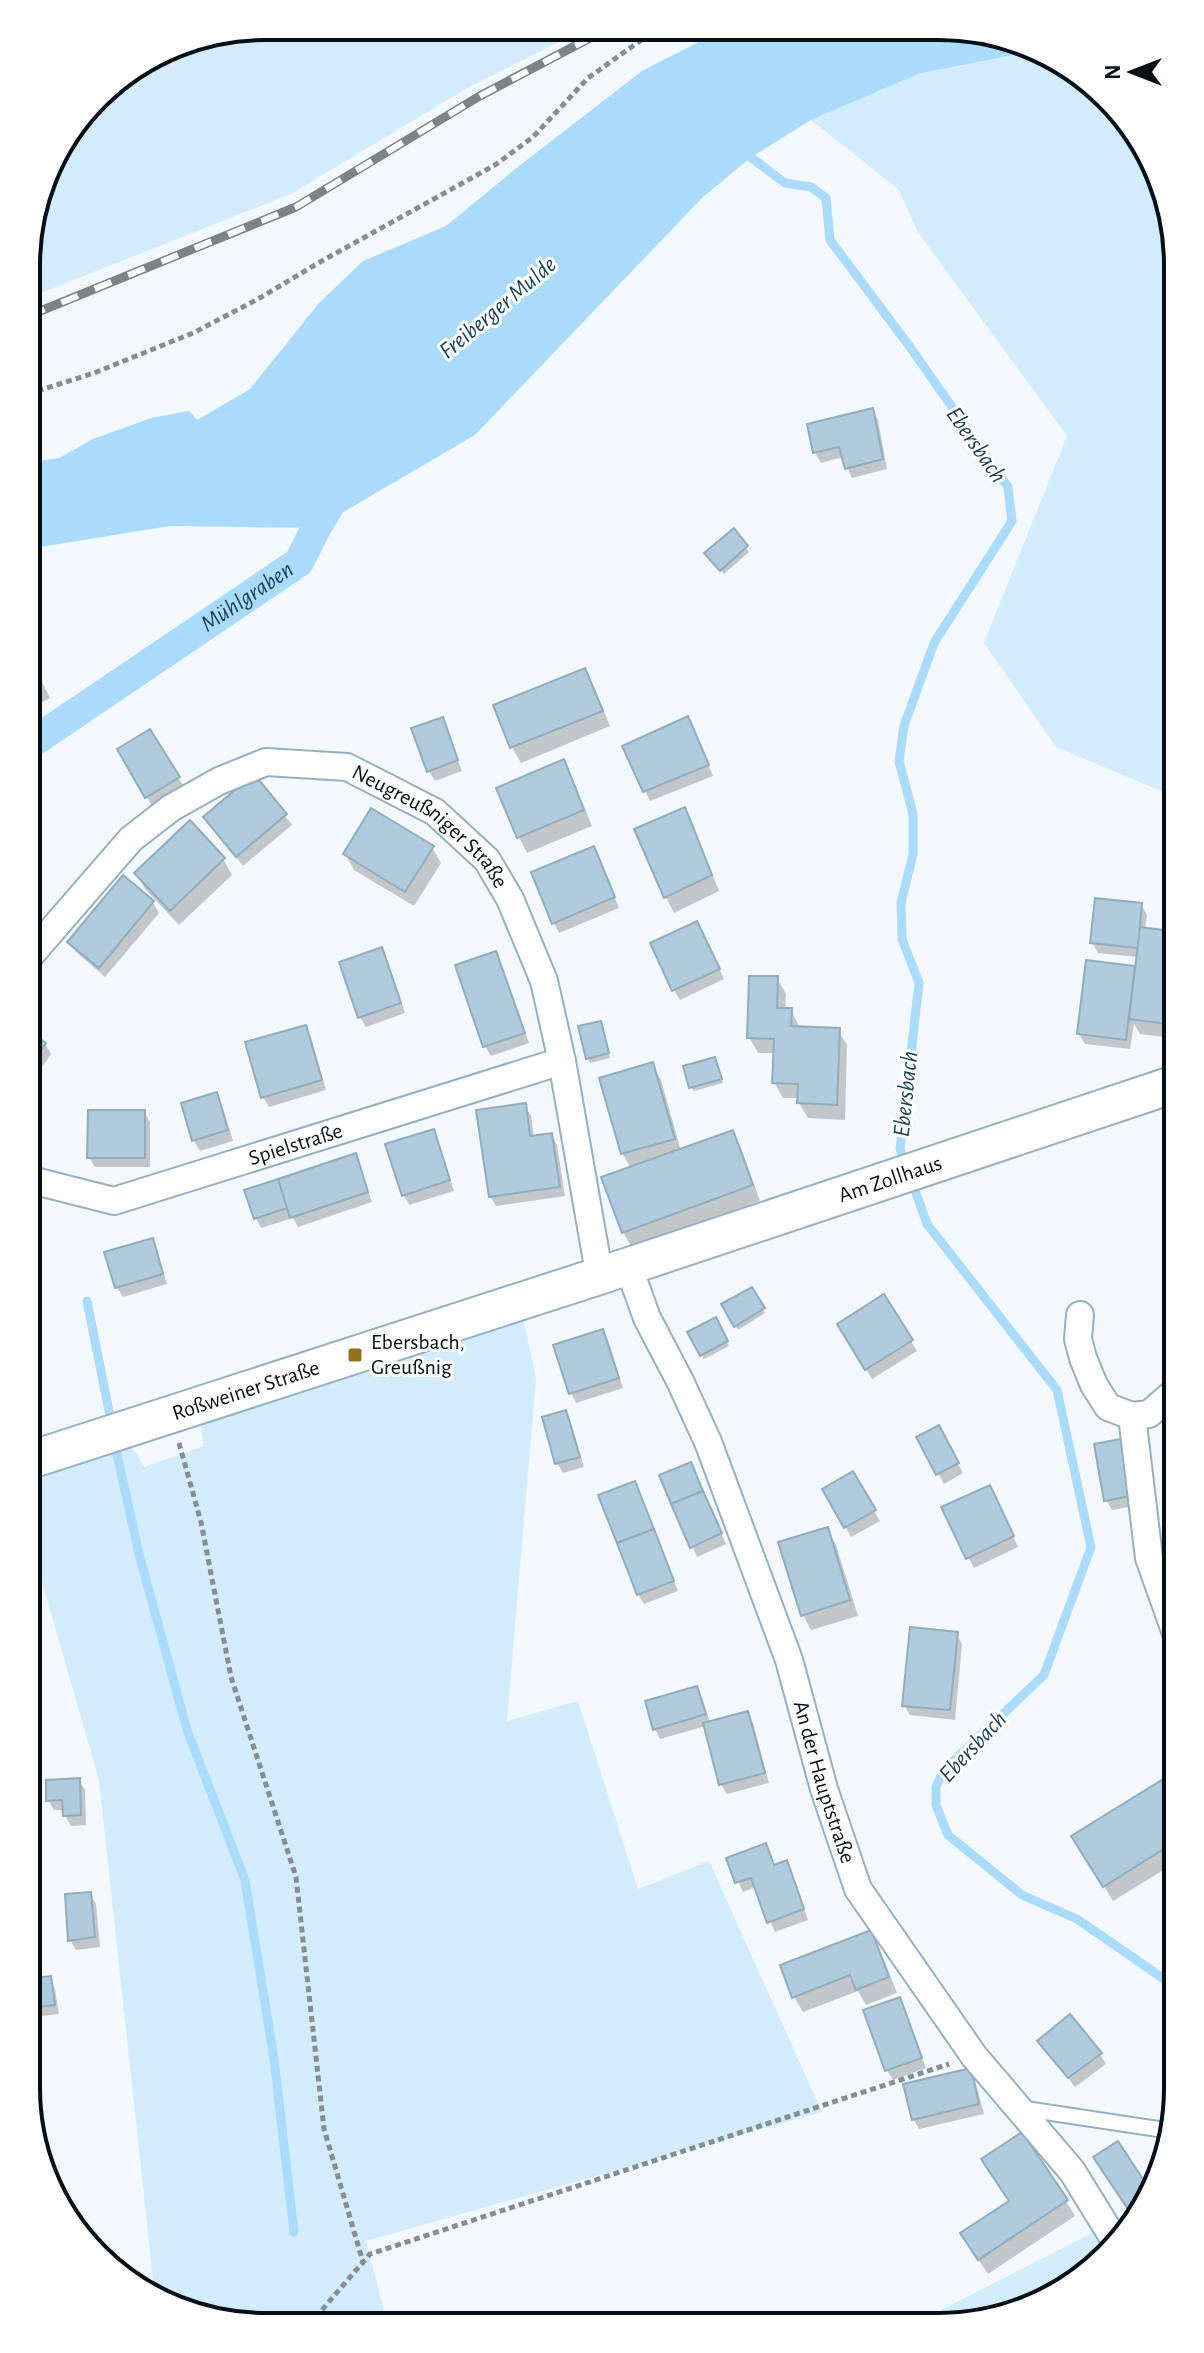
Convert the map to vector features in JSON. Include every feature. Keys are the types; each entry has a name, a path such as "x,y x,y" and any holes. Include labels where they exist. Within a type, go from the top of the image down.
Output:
{"main road":[{"name":"Am Zollhaus","path":"615,1270 1164,1088"},
{"name":"Roßweiner Straße","path":"40,1457 615,1270"}],"street":[{"name":"Neugreußniger Straße","path":"40,944 131,839 171,808 219,781 266,762 347,767 435,812 487,860 510,899 544,981 562,1061 597,1261 615,1270"},
{"name":"Spielstraße","path":"40,1182 114,1201 562,1061"},
{"name":"An der Hauptstraße","path":"615,1270 647,1318 708,1442 789,1660 824,1789 858,1889 974,2056 1072,2171 1110,2233"},
{"path":"1080,1315 1078,1339 1094,1385 1108,1407 1132,1416 1149,1414 1164,1401"},
{"path":"1132,1416 1149,1558 1164,1600"}],"lane":[{"path":"1019,2108 1160,2129"}],"path":[{"path":"40,390 94,373 193,333 495,165 533,137 588,78 641,40"},
{"path":"171,1415 201,1522 231,1677 296,1877 324,2129 363,2262"},
{"path":"319,2313 370,2254 974,2056"}],"shaded area":[{"path":"250,40 563,40 471,86 291,194 40,293 44,221 57,179 70,152 106,106 140,78 165,63 221,44"},
{"path":"1017,54 1039,63 1087,96 1092,101 1092,112 1103,112 1108,117 1141,165 1156,207 1164,265 1164,792 1056,747 984,643 1067,436 917,231 899,190 811,120 921,73"},
{"path":"522,1315 536,1378 507,1721 578,1701 638,1889 709,1861 822,2112 366,2241 385,2313 235,2311 179,2296 154,2284 99,1780 40,1575 40,1472 130,1443 144,1467 204,1446 200,1421"},
{"path":"1094,2232 1098,2247 1076,2267 1039,2290 983,2309 935,2313"}],"water":[{"name":"Freiberger Mulde","path":"703,40 954,40 983,44 1017,54 921,73 811,120 750,158 703,197 475,435 316,528 170,526 40,547 40,461 59,458 93,439 151,418 189,411 197,420 250,389 319,303 363,261 446,226 642,71"}],"building":[{"path":"873,408 883,459 845,469 839,447 813,453 807,424"},
{"path":"734,528 748,546 720,571 704,553"},
{"path":"585,668 603,711 510,748 493,705"},
{"path":"688,716 709,765 643,792 622,746"},
{"path":"443,717 458,760 427,772 411,728"},
{"path":"150,729 180,777 145,798 117,749"},
{"path":"564,759 584,810 517,838 496,788"},
{"path":"254,774 287,814 236,857 203,817"},
{"path":"685,807 712,875 664,898 634,829"},
{"path":"371,808 434,846 405,892 343,854"},
{"path":"190,820 225,858 170,911 134,873"},
{"path":"594,846 615,897 552,924 531,872"},
{"path":"123,875 154,901 99,968 67,942"},
{"path":"1095,898 1142,903 1138,948 1090,943"},
{"path":"697,921 720,969 672,991 650,943"},
{"path":"1140,927 1164,930 1164,1024 1129,1019"},
{"path":"382,947 401,1003 358,1018 339,962"},
{"path":"496,951 525,1033 483,1047 455,965"},
{"path":"1086,960 1135,966 1126,1040 1077,1034"},
{"path":"749,976 778,976 777,1008 792,1008 791,1026 840,1028 837,1105 797,1103 798,1084 772,1083 774,1039 747,1038"},
{"path":"601,1021 609,1053 586,1059 578,1026"},
{"path":"306,1025 322,1080 261,1098 245,1042"},
{"path":"715,1057 722,1079 689,1088 683,1066"},
{"path":"653,1062 675,1139 621,1154 599,1078"},
{"path":"217,1092 228,1130 192,1141 181,1103"},
{"path":"526,1103 530,1136 552,1133 560,1187 489,1197 476,1110"},
{"path":"88,1110 145,1110 145,1158 87,1158"},
{"path":"434,1129 450,1180 402,1196 385,1144"},
{"path":"733,1130 753,1185 622,1233 601,1177"},
{"path":"356,1153 368,1192 290,1218 278,1179"},
{"path":"278,1179 287,1208 254,1219 244,1190"},
{"path":"153,1238 163,1274 115,1288 104,1252"},
{"path":"752,1287 765,1308 734,1327 721,1304"},
{"path":"884,1294 913,1340 865,1370 837,1324"},
{"path":"716,1317 728,1341 700,1356 687,1332"},
{"path":"603,1329 619,1378 569,1394 553,1345"},
{"path":"566,1410 580,1457 555,1464 542,1417"},
{"path":"939,1425 959,1463 936,1475 916,1437"},
{"path":"1126,1438 1136,1495 1104,1501 1094,1444"},
{"path":"691,1462 703,1491 671,1504 659,1475"},
{"path":"853,1471 876,1510 844,1528 822,1489"},
{"path":"635,1481 654,1529 617,1543 598,1495"},
{"path":"990,1485 1014,1536 966,1559 941,1507"},
{"path":"703,1491 722,1533 690,1548 671,1504"},
{"path":"828,1527 850,1600 801,1616 778,1542"},
{"path":"654,1529 674,1581 637,1595 617,1543"},
{"path":"910,1627 958,1632 950,1710 902,1706"},
{"path":"697,1686 706,1714 653,1730 645,1701"},
{"path":"748,1711 765,1773 719,1785 703,1723"},
{"path":"80,1778 81,1815 63,1816 62,1800 46,1801 46,1780"},
{"path":"1164,1779 1164,1849 1103,1887 1071,1836"},
{"path":"766,1843 774,1865 787,1860 804,1909 767,1923 751,1878 735,1883 726,1858"},
{"path":"91,1892 95,1937 68,1941 65,1894"},
{"path":"871,1930 889,1977 856,1990 850,1975 792,1998 780,1965"},
{"path":"51,1976 55,2005 40,2007 40,1977"},
{"path":"900,1997 922,2058 885,2071 863,2010"},
{"path":"1070,2014 1102,2053 1068,2078 1037,2041"},
{"path":"971,2068 979,2104 912,2120 903,2084"},
{"path":"1022,2132 1068,2200 978,2260 960,2233 1009,2201 981,2159"},
{"path":"1118,2141 1144,2181 1128,2210 1093,2157"}],"waterway":[{"name":"Ebersbach","path":"741,150 785,183 811,187 826,198 830,240 1008,487 1012,521 934,643 904,726 899,761 913,814 913,854 901,903 902,939 919,983 900,1149 906,1165"},
{"name":"Mühlgraben","path":"40,737 299,562 336,495"},
{"name":"Ebersbach","path":"911,1179 927,1224 1057,1390 1091,1547 1044,1675 943,1771 936,1787 936,1805 948,1835 1022,1895 1077,1919 1164,1979"},
{"path":"87,1301 110,1416"},
{"path":"116,1450 139,1554 187,1730 245,1880 274,2059 294,2232"}],"railway":[{"path":"40,311 296,207 478,97 586,40"}],"place":[{"name":"Ebersbach, Greußnig","path":"355,1355"}]}
